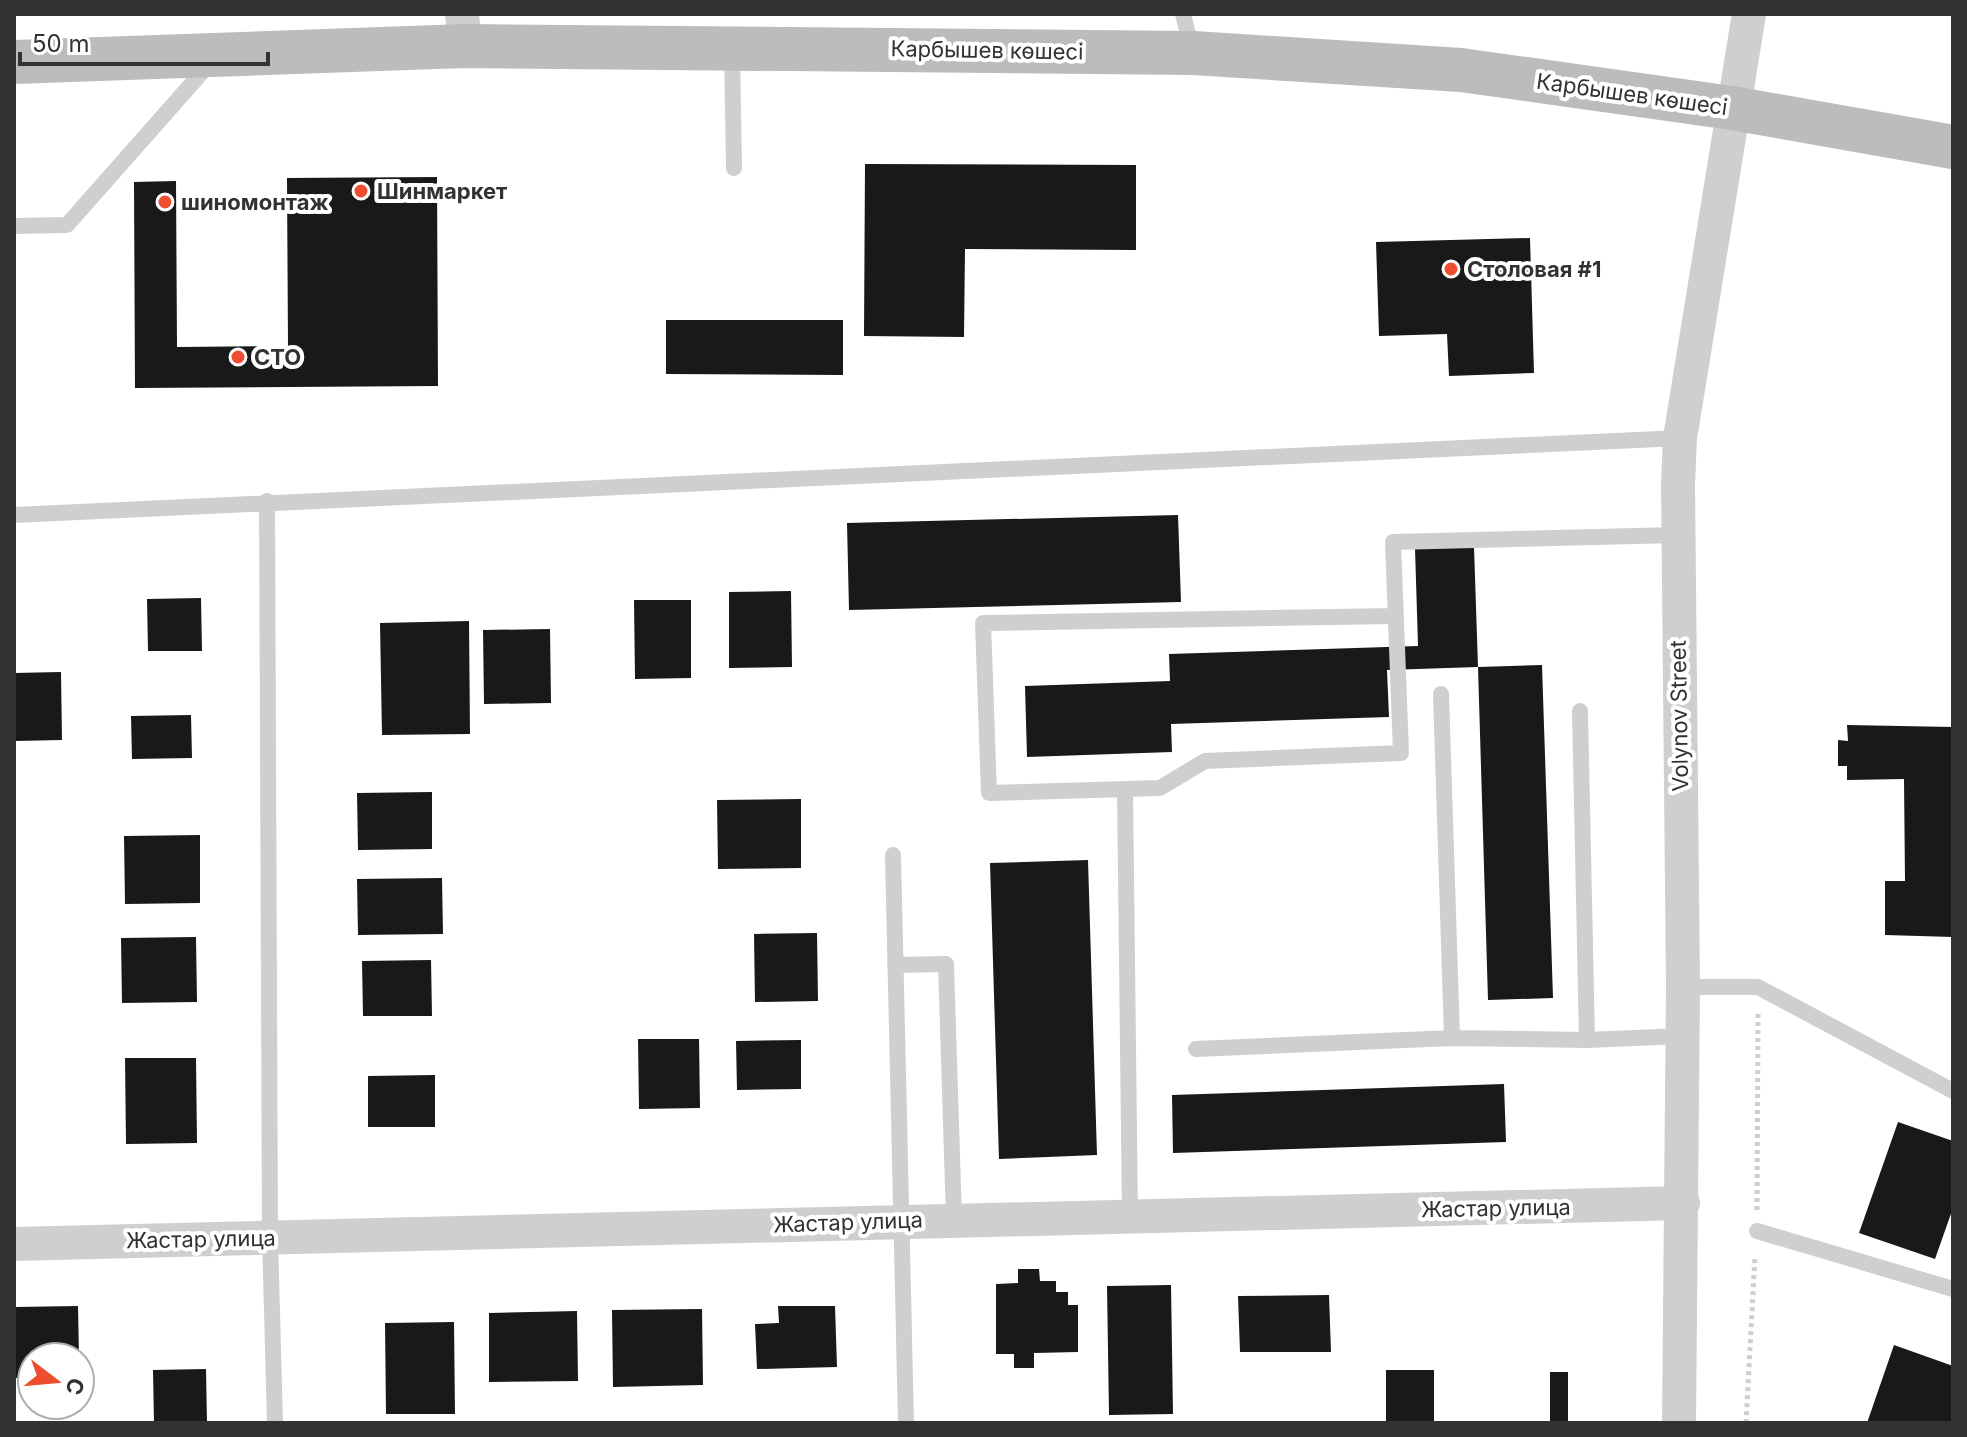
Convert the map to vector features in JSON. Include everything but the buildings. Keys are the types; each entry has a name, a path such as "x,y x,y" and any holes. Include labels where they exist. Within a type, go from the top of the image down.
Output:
{"main road":[{"name":"Карбышев көшесі","path":"14,62 217,55 463,30 732,46 1188,34 1732,108 1953,147"}],"street":[{"name":"Volynov Street","path":"1679,1423 1683,987 1676,535 1680,438 1749,14"},
{"name":"Жастар улица","path":"14,1244 1683,1203"}],"lane":[{"path":"732,46 734,168"},
{"path":"14,226 67,225 217,55"},
{"path":"14,515 1680,438"},
{"path":"267,501 270,1237 275,1423"},
{"path":"1395,616 983,623 989,793 1160,788 1205,761 1401,753 1393,542 1676,535"},
{"path":"1441,694 1452,1038"},
{"path":"1580,711 1587,1040"},
{"path":"1125,789 1130,1217"},
{"path":"893,855 906,1423"},
{"path":"895,965 946,964 954,1219"},
{"path":"1683,987 1758,987 1953,1091"},
{"path":"1196,1049 1452,1038 1587,1040 1682,1036"},
{"path":"1757,1231 1953,1289"}],"path":[{"path":"1746,1423 1757,1231 1758,987"}],"place":[{"name":"Шинмаркет","path":"361,191"},
{"name":"шиномонтаж","path":"165,202"},
{"name":"Столовая #1","path":"1451,269"},
{"name":"СТО","path":"238,357"}]}
